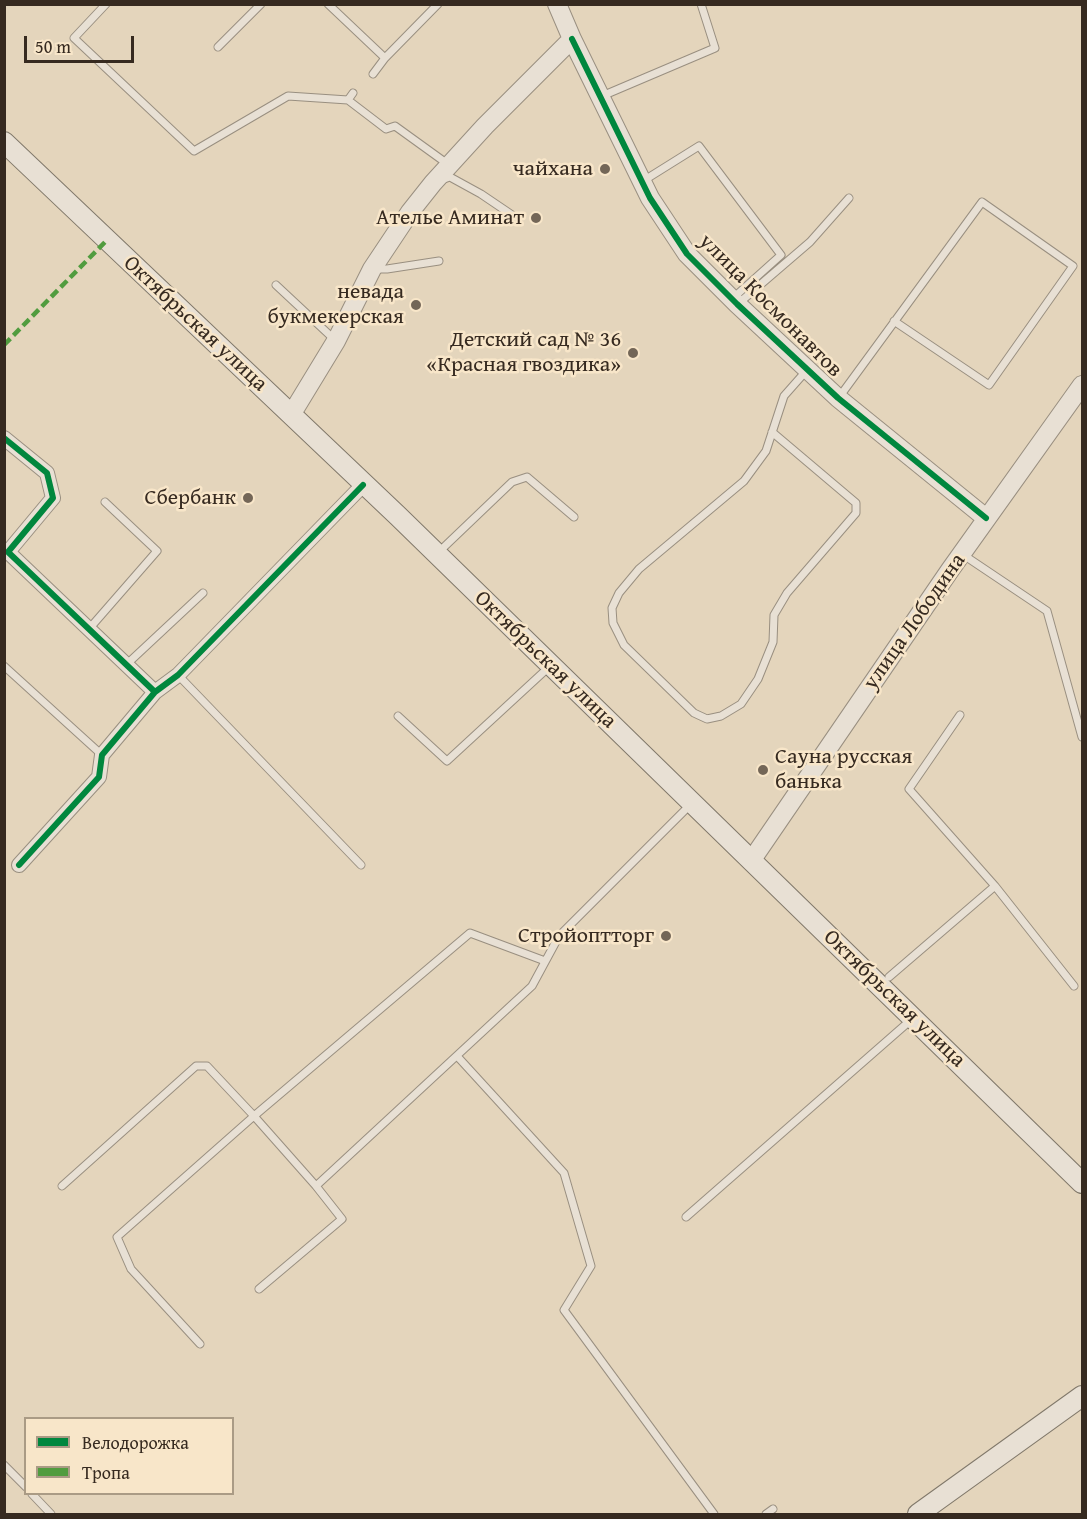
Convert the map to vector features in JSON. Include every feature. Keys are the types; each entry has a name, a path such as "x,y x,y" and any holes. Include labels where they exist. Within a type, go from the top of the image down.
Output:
{"main road":[{"name":"Октябрьская улица","path":"4,128 294,411 363,484 692,803 754,855 889,977 1083,1167"},
{"name":"Октябрьская улица","path":"4,142 444,548 754,855 914,1018 1083,1183"},
{"path":"918,1515 1083,1396"}],"street":[{"name":"улица Космонавтов","path":"557,4 650,198 687,254 838,398 986,518"},
{"path":"294,411 336,341 372,268 410,212 449,165 572,39"},
{"name":"улица Лободина","path":"754,855 986,518 1082,385"},
{"path":"4,438 47,472 53,498 6,550 155,692"},
{"path":"19,865 99,777 102,755 155,692 178,675 363,484"}],"lane":[{"path":"106,4 74,38 194,151 288,96 348,100 386,129 395,126 449,165"},
{"path":"218,47 261,4"},
{"path":"328,4 385,58"},
{"path":"373,74 385,58 438,4"},
{"path":"601,96 716,48 701,4"},
{"path":"348,100 353,93"},
{"path":"642,181 699,147 781,255 735,302"},
{"path":"433,183 450,177 515,217"},
{"path":"735,302 810,242 849,198"},
{"path":"838,398 894,321 982,202 1073,266 989,385 894,321"},
{"path":"372,268 387,269 439,261"},
{"path":"276,285 336,341"},
{"path":"772,432 856,503 856,513 787,593 774,615 773,642 758,678 741,705 721,716 706,719 694,713 624,645 613,623 612,608 639,568 744,481 766,451 772,432 784,396 807,370"},
{"path":"444,548 512,482 527,477 574,517"},
{"path":"89,629 157,551 105,502"},
{"path":"962,554 1047,611 1083,737"},
{"path":"127,664 203,593"},
{"path":"398,716 447,760 551,665"},
{"path":"4,666 102,755"},
{"path":"178,675 361,865"},
{"path":"960,715 909,789 995,886 1074,986"},
{"path":"316,1186 532,986 559,936 692,803"},
{"path":"889,977 995,886"},
{"path":"200,1344 132,1269 117,1237 254,1116 470,933 545,962"},
{"path":"686,1217 914,1018"},
{"path":"457,1056 564,1173 591,1266 564,1310 714,1515"},
{"path":"62,1186 196,1066 207,1066 316,1186 342,1219 259,1289"},
{"path":"4,1465 24,1485"},
{"path":"33,1495 51,1515"},
{"path":"766,1515 772,1509"}],"marked path":[{"path":"4,345 107,240"}],"cycle path":[{"path":"572,39 650,198 687,254 838,398 986,518"},
{"path":"4,438 47,473 53,498 8,552 155,692"},
{"path":"19,865 99,777 102,755 155,692 178,675 363,485"}],"place":[{"name":"чайхана","path":"605,169"},
{"name":"Ателье Аминат","path":"536,218"},
{"name":"невада букмекерская","path":"416,305"},
{"name":"Детский сад № 36 «Красная гвоздика»","path":"633,353"},
{"name":"Сбербанк","path":"248,498"},
{"name":"Сауна русская банька","path":"763,770"},
{"name":"Стройоптторг","path":"666,936"}]}
